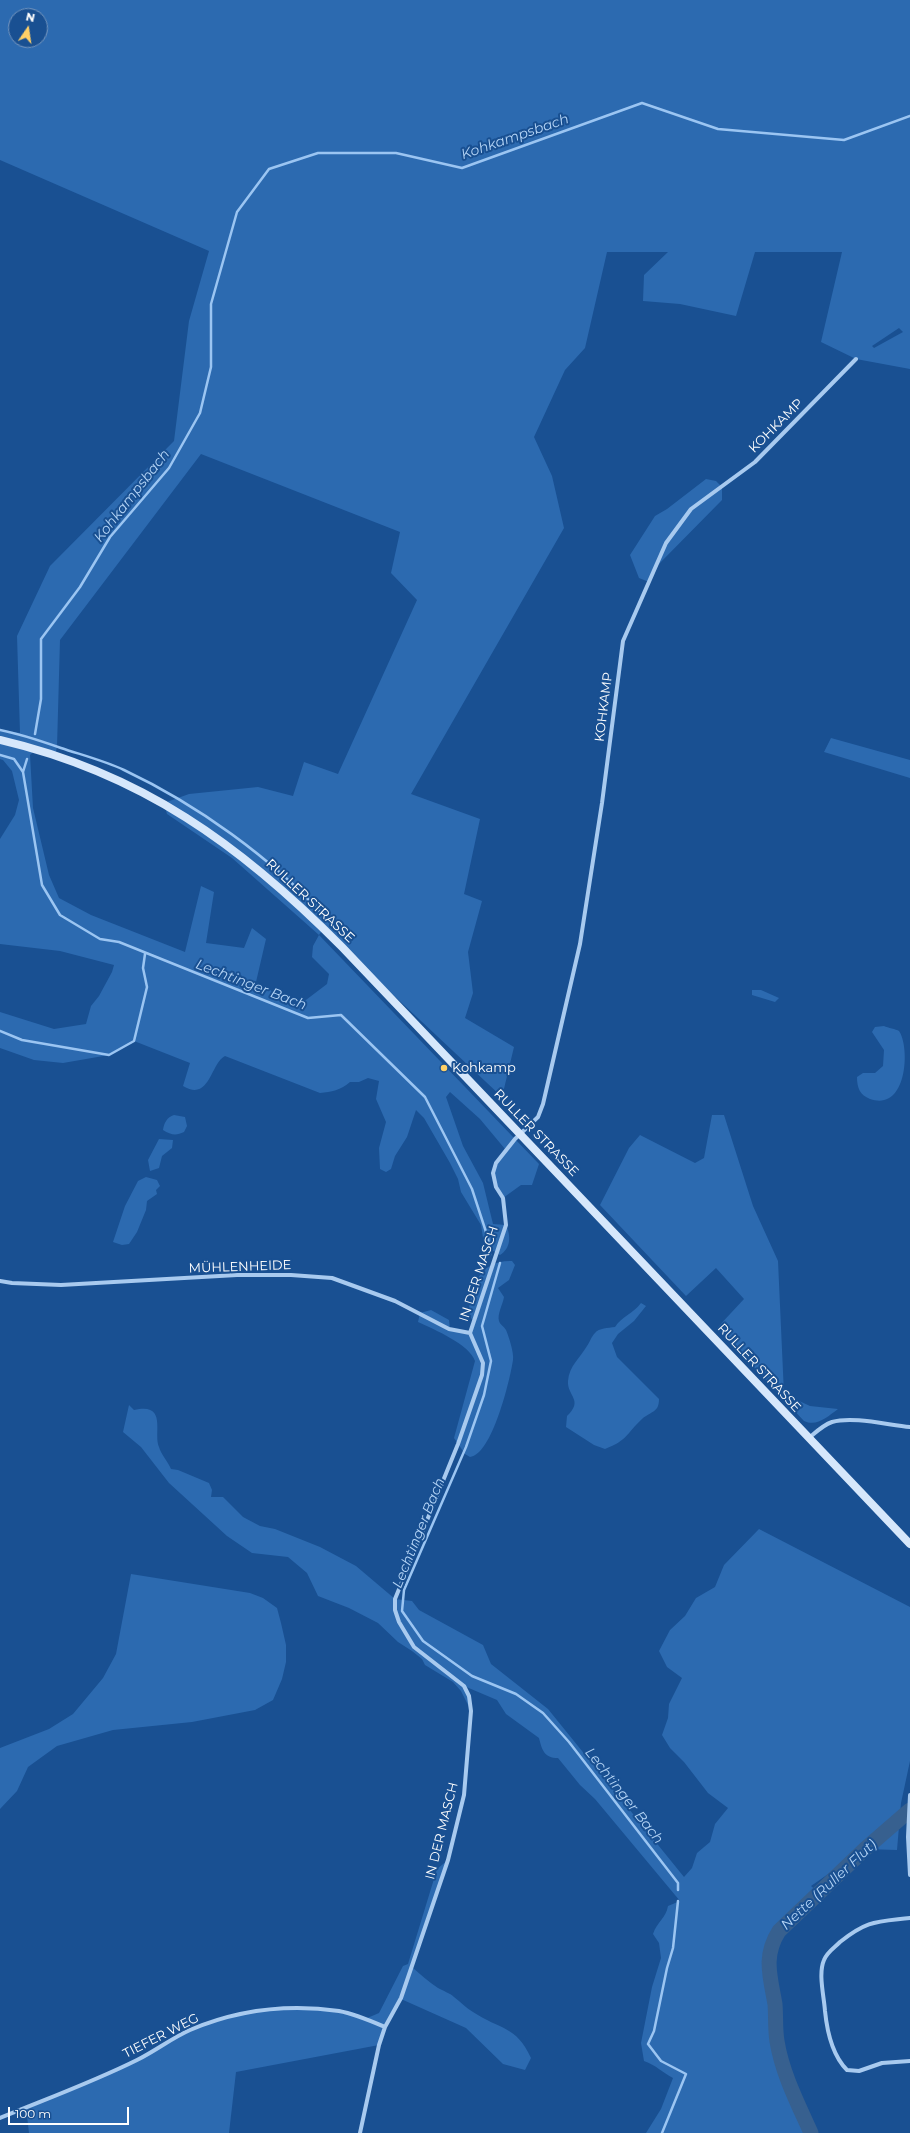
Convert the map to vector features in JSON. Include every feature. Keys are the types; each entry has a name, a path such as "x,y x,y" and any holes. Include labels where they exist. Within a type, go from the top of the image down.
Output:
{"main road":[{"name":"RULLER STRASSE","path":"0,740 55,756 132,787 188,818 242,856 324,928 910,1544"}],"street":[{"name":"KOHKAMP","path":"521,1134 538,1118 543,1104 580,944 602,803 622,641 666,543 691,509 755,462 856,359"},
{"name":"IN DER MASCH","path":"360,2133 379,2045 385,2027 401,1998 448,1860 464,1795 471,1710 469,1696 464,1686 414,1647 399,1622 395,1610 395,1599 458,1444 482,1375 483,1362 470,1333 506,1225 503,1198 496,1187 493,1173 494,1168 505,1150 521,1134"},
{"name":"MÜHLENHEIDE","path":"0,1281 54,1285 237,1275 291,1274 332,1278 395,1301 449,1329 470,1333"},
{"path":"809,1438 824,1426 833,1422 844,1421 910,1428"},
{"path":"910,1796 908,1824 910,1875"},
{"path":"910,1918 872,1922 857,1928 829,1952 824,1960 822,1970 826,2021 840,2063 847,2070 859,2071 882,2063 910,2061"},
{"name":"TIEFER WEG","path":"0,2118 138,2060 189,2030 229,2016 269,2010 333,2011 355,2016 385,2027"}],"shaded area":[{"path":"0,0 910,0 910,369 856,359 821,342 842,252 755,252 736,316 680,304 643,301 644,275 668,252 607,252 585,348 565,370 534,437 552,476 564,528 411,794 480,819 464,894 482,901 468,952 473,993 465,1018 514,1047 502,1097 323,929 319,935 539,1164 532,1185 521,1185 503,1198 495,1184 494,1173 505,1149 480,1119 450,1092 446,1097 463,1146 483,1183 493,1224 506,1225 508,1229 509,1242 504,1252 500,1255 490,1249 483,1238 481,1225 461,1192 458,1179 450,1163 424,1118 416,1110 407,1137 395,1156 391,1169 386,1172 380,1169 379,1148 386,1122 376,1099 379,1081 368,1078 359,1082 350,1082 336,1090 320,1093 225,1056 220,1060 204,1086 199,1089 192,1090 183,1086 190,1063 134,1041 109,1055 63,1063 34,1060 0,1048 0,1012 54,1029 86,1024 91,1006 99,996 112,972 114,965 60,951 0,944 0,839 15,815 19,800 12,771 3,760 0,759 0,730 20,733 17,636 50,566 174,441 189,321 209,251 0,160","holes":["899,328 903,332 874,348 872,346","201,454 400,532 391,573 417,600 338,774 304,762 293,796 258,787 189,794 164,803 167,814 232,858 319,935 313,946 312,957 329,974 327,984 298,1006 256,982 266,939 252,928 244,948 206,943 214,892 201,886 185,952 91,915 59,898 49,875 33,808 30,755 36,749 55,756 57,747 60,640"]},
{"path":"706,479 716,481 722,487 722,500 656,567 649,582 639,578 630,555 655,516 667,509"},
{"path":"831,738 910,760 910,778 824,752"},
{"path":"752,990 761,990 779,998 775,1002 752,995"},
{"path":"884,1026 899,1031 904,1050 905,1063 903,1076 899,1087 892,1096 883,1100 870,1099 861,1093 858,1088 857,1077 863,1073 875,1073 883,1066 884,1050 872,1032 875,1027"},
{"path":"174,1115 185,1117 187,1126 184,1132 174,1134 163,1130 166,1121 169,1117"},
{"path":"712,1115 724,1115 753,1206 778,1261 784,1394 810,1406 838,1409 818,1422 809,1423 804,1421 717,1328 744,1299 716,1268 686,1296 600,1205 629,1148 640,1135 695,1163 704,1158"},
{"path":"159,1139 173,1140 172,1148 162,1156 159,1168 150,1171 148,1160"},
{"path":"146,1177 157,1180 160,1186 156,1190 157,1194 147,1201 146,1210 137,1232 129,1244 122,1245 113,1242 125,1206 138,1181"},
{"path":"512,1261 515,1265 509,1280 498,1288 504,1297 499,1312 499,1321 506,1330 511,1345 513,1360 511,1370 499,1415 486,1444 478,1453 470,1457 465,1454 454,1438 475,1361 472,1355 459,1343 418,1322 420,1313 431,1310 449,1320 450,1329 470,1333 474,1321 468,1315 472,1295 479,1277 484,1270 491,1265"},
{"path":"641,1303 646,1306 634,1321 618,1334 612,1343 617,1357 659,1399 659,1404 654,1411 645,1416 637,1424 623,1440 605,1449 594,1445 566,1427 567,1416 572,1411 575,1402 568,1386 570,1371 592,1336 597,1331 615,1327"},
{"path":"129,1405 134,1410 151,1410 155,1414 157,1420 159,1447 171,1469 178,1470 209,1483 212,1490 211,1497 223,1497 243,1517 260,1526 275,1529 320,1547 356,1566 395,1599 412,1601 419,1610 483,1645 491,1664 548,1709 684,1877 692,1868 697,1853 710,1842 715,1824 728,1808 708,1793 684,1762 670,1748 662,1735 668,1718 669,1704 682,1678 667,1667 659,1651 670,1630 685,1616 696,1598 715,1587 724,1565 759,1529 910,1607 910,1761 901,1803 897,1850 864,1849 811,1886 819,1893 779,1930 771,1943 768,1962 776,2011 772,2047 775,2062 811,2133 646,2133 661,2109 673,2078 644,2061 641,2043 652,1987 661,1958 659,1943 653,1934 668,1906 680,1901 595,1799 580,1785 558,1758 553,1758 547,1755 543,1750 539,1738 506,1714 497,1700 464,1686 469,1696 471,1711 461,1691 453,1682 425,1665 422,1659 398,1642 378,1623 349,1608 318,1596 307,1573 288,1557 252,1553 227,1536 169,1483 141,1447 123,1432"},
{"path":"131,1574 250,1593 263,1598 277,1608 286,1645 286,1662 282,1679 273,1700 255,1710 192,1722 113,1730 57,1746 28,1767 17,1791 0,1809 0,1748 49,1729 73,1714 103,1678 116,1654"},
{"path":"448,1860 412,1967 431,1983 448,1993 470,2010 506,2029 519,2039 531,2058 525,2070 503,2064 466,2028 401,1999 385,2027 379,2045 236,2072 229,2133 29,2133 26,2107 123,2066 144,2056 183,2033 211,2022 232,2016 277,2009 322,2010 344,2013 365,2019 379,2013 403,1966 408,1964 437,1869"}],"waterway":[{"name":"Kohkampsbach","path":"35,734 41,699 41,639 80,587 110,537 169,468 200,413 211,367 211,304 237,212 269,169 318,153 396,153 462,168 642,103 718,129 844,140 910,116"},
{"path":"0,730 31,738 109,764 124,770 178,799 232,834 257,854 304,895 325,917"},
{"path":"0,755 14,759 23,772"},
{"name":"Lechtinger Bach","path":"27,759 23,772 42,885 60,915 100,939 119,942 308,1018 341,1015 425,1097 472,1189 488,1238 490,1255"},
{"name":"Lechtinger Bach","path":"0,1031 22,1040 109,1055 134,1041 147,987 143,968 145,954"},
{"name":"Lechtinger Bach","path":"500,1263 482,1326 491,1361 484,1395 466,1447 404,1590 402,1611 423,1641 472,1676 516,1694 543,1713 569,1742 678,1883 678,1890"},
{"name":"Nette (Ruller Flut)","path":"811,2133 791,2088 779,2053 776,2036 775,2004 769,1966 771,1949 779,1931 865,1849 910,1810"},
{"name":"Lechtinger Bach","path":"662,2133 686,2074 661,2061 648,2044 654,2031 667,1968 673,1948 678,1901"}],"place":[{"name":"Kohkamp","path":"444,1068"}]}
